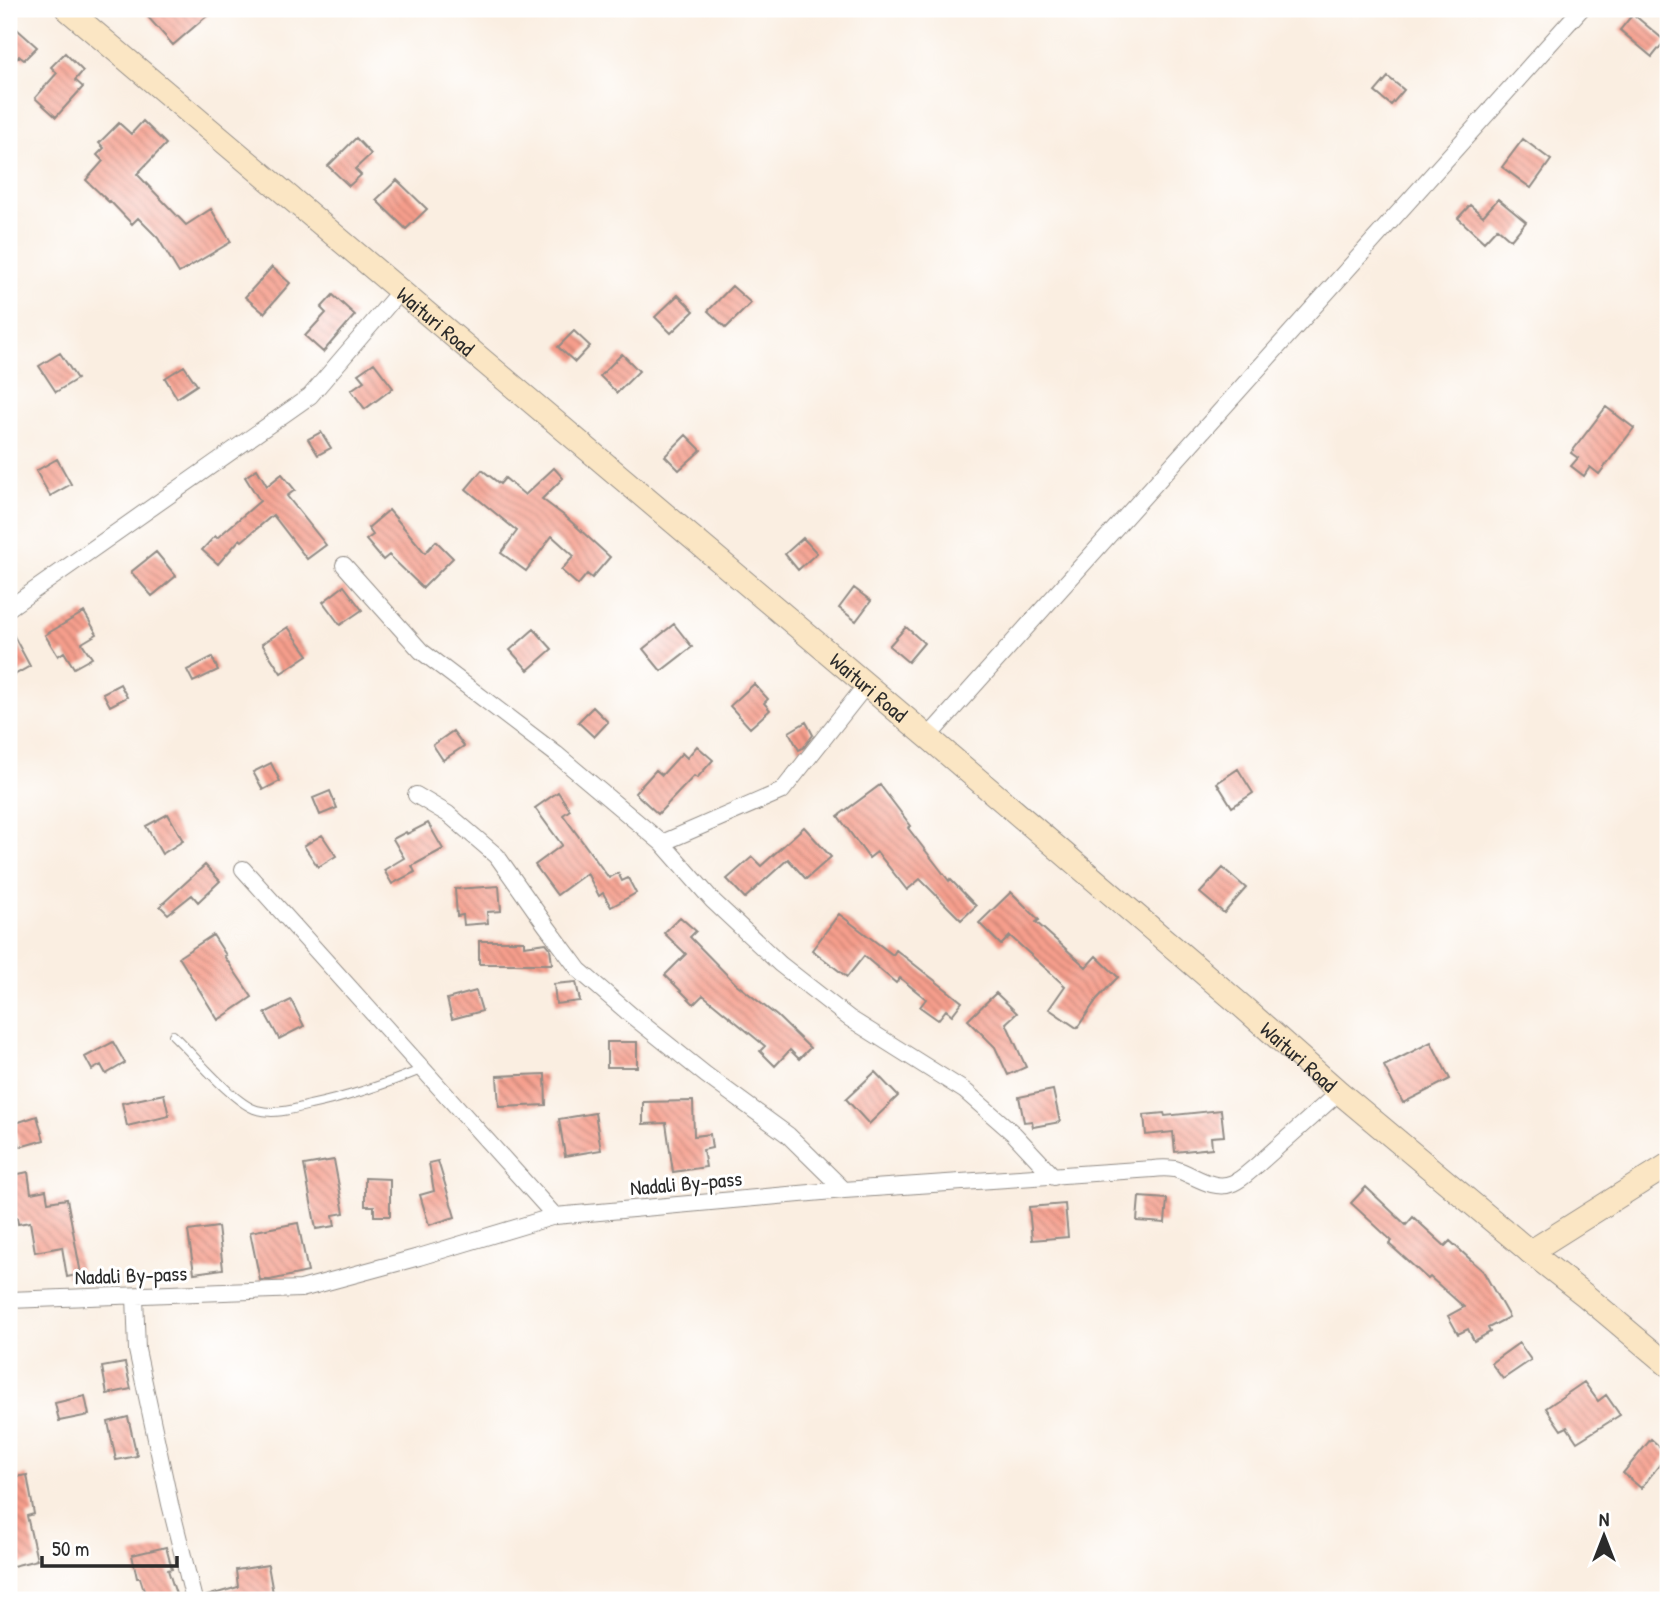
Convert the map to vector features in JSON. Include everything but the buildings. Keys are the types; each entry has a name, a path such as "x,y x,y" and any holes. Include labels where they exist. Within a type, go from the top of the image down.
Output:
{"main road":[{"name":"Waituri Road","path":"80,12 400,292 928,737 1339,1092 1668,1365"},
{"path":"1530,1252 1668,1165"}],"street":[{"path":"928,737 1581,9"},
{"path":"9,608 310,396 400,292"},
{"path":"344,565 421,651 556,754 662,843 713,901 780,964 849,1018 965,1091 1014,1134 1054,1177"},
{"path":"662,843 782,791 866,685"},
{"path":"416,795 448,814 498,856 579,970 684,1058 788,1135 844,1190"},
{"path":"243,869 555,1216"},
{"name":"Nadali By-pass","path":"9,1300 300,1289 555,1216 844,1190 1168,1168 1212,1184 1231,1184 1255,1167 1339,1092"},
{"path":"135,1296 137,1350 194,1600"}],"lane":[{"path":"173,1035 223,1086 257,1110 277,1112 339,1099 423,1069"}]}
